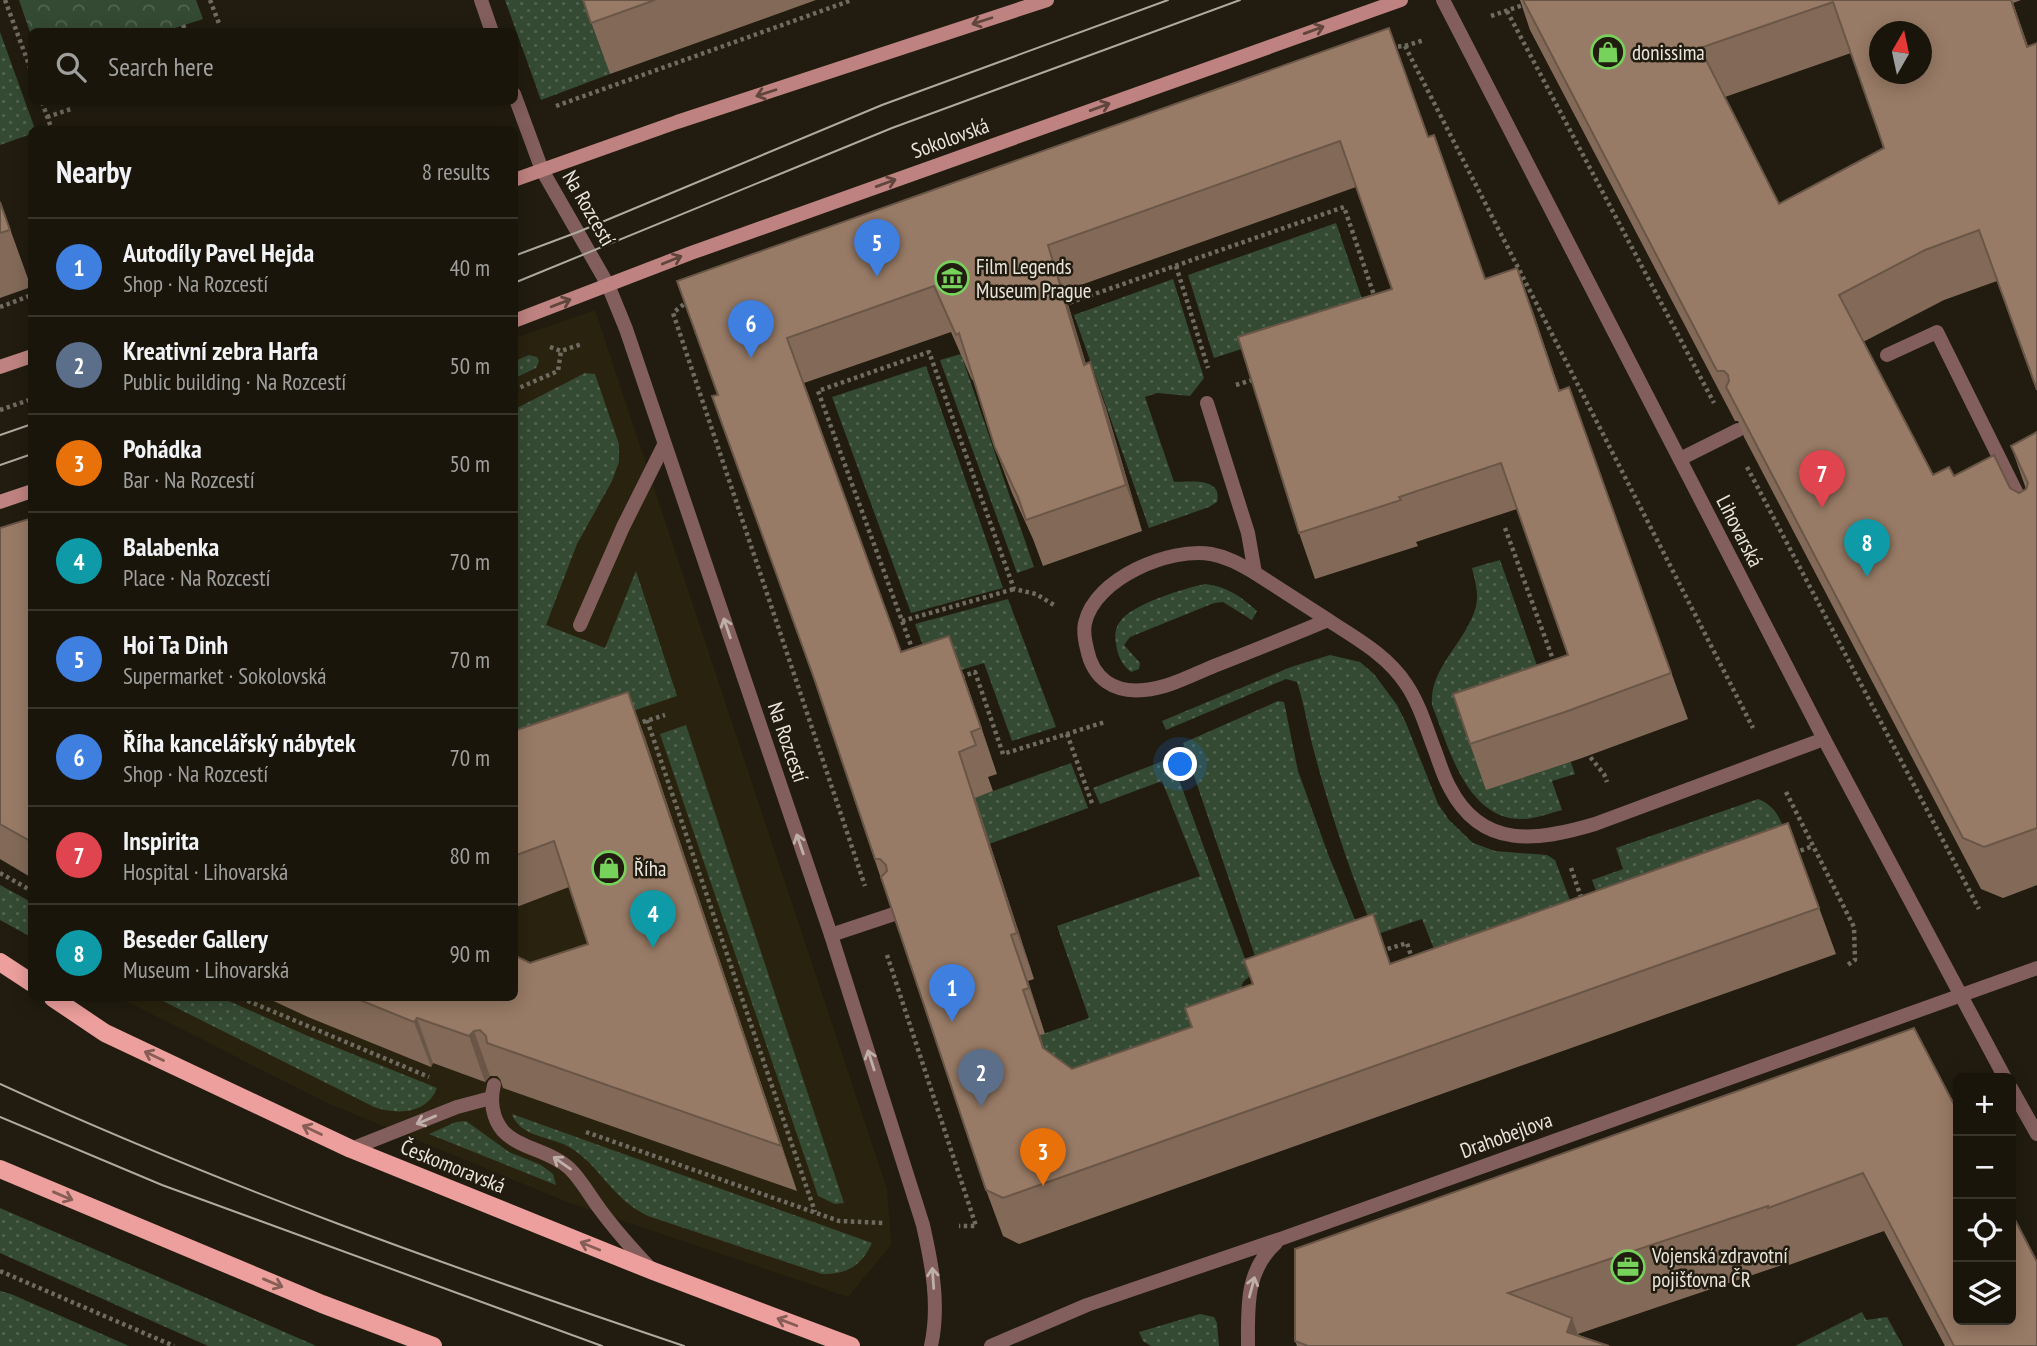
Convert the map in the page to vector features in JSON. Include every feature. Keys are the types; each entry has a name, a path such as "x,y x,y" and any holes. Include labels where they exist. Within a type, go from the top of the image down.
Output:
{"main road":[{"path":"518,179 677,122 1047,0"},
{"name":"Sokolovská","path":"518,319 691,253 1401,0"},
{"path":"0,367 28,357"},
{"path":"0,502 28,492"},
{"path":"0,962 28,980"},
{"name":"Českomoravská","path":"57,1001 105,1033 351,1149 653,1271 851,1346"},
{"path":"0,1169 323,1304 433,1346"}],"street":[{"path":"481,0 491,28"},
{"name":"Lihovarská","path":"1443,0 1824,739 2002,1073"},
{"name":"Na Rozcestí","path":"518,104 542,170 608,285 626,329 831,935 923,1225 933,1272 935,1328 931,1346"},
{"path":"1887,355 1937,332 2037,534"},
{"path":"1211,397 1248,533 1255,573"},
{"path":"1680,459 1738,430"},
{"path":"580,625 623,527 664,445"},
{"path":"1328,620 1174,682 1147,690 1127,691 1110,686 1096,674 1084,638 1085,624 1095,602 1103,591 1122,578 1156,561 1185,555 1210,554 1229,559 1255,573 1328,620 1388,661 1407,685 1449,788 1463,809 1478,824 1496,832 1521,837 1558,835 1824,739"},
{"path":"831,935 894,914"},
{"name":"Drahobejlova","path":"991,1346 1087,1305 1283,1238 2037,968"},
{"path":"351,1149 492,1092 497,1121 503,1131 515,1140 558,1160 571,1170 621,1236 653,1271"},
{"path":"2016,1097 2037,1134"},
{"path":"1248,1346 1248,1300 1253,1280 1264,1255 1283,1238"}],"path":[{"path":"5,0 28,62"},
{"path":"210,0 220,26"},
{"path":"523,117 852,0"},
{"path":"1507,11 1528,4"},
{"path":"1384,47 1405,46 1854,926 1855,960 1846,965"},
{"path":"43,105 50,126"},
{"path":"47,117 71,109"},
{"path":"1060,306 1344,207 1379,310"},
{"path":"1176,266 1211,397 1260,377"},
{"path":"0,307 28,296"},
{"path":"581,1130 839,1221 976,1226 673,313 697,297"},
{"path":"518,388 558,371 561,351"},
{"path":"914,654 818,391 929,352 1014,589"},
{"path":"0,410 28,400"},
{"path":"1506,528 1556,667"},
{"path":"902,621 1014,589 1036,594 1085,624"},
{"path":"953,680 975,672 1003,754 1114,719 1122,713 1127,691"},
{"path":"635,725 665,715"},
{"path":"647,720 815,1212"},
{"path":"1067,734 1093,806"},
{"path":"1583,743 1587,755 1604,774 1619,815"},
{"path":"1558,835 1587,912"},
{"path":"1787,855 1813,846"},
{"path":"0,873 28,889"},
{"path":"1376,953 1407,943 1414,964"},
{"path":"248,1001 429,1077 492,1092"},
{"path":"0,1271 174,1346"}],"shaded area":[{"path":"595,310 887,1189 891,1245 848,1297 567,1202 327,1103 126,1001 518,1001 518,337"}],"green space":[{"path":"19,0 196,0 203,19 175,28 29,28"},
{"path":"505,0 583,0 610,74 541,100 518,36 518,28 515,28"},
{"path":"0,32 34,126 28,126 28,135 0,145"},
{"path":"1336,223 1373,331 1269,340 1214,358 1188,275"},
{"path":"1173,279 1204,378 1190,396 1157,393 1145,397 1174,482 1204,483 1215,488 1218,494 1217,502 1209,507 1149,528 1074,315"},
{"path":"961,354 1034,567 1017,573 940,360"},
{"path":"529,355 537,357 539,361 536,368 518,377 518,360"},
{"path":"926,366 1003,588 911,613 832,397"},
{"path":"585,373 595,374 619,444 619,462 612,481 577,544 546,625 605,648 636,571 677,696 518,750 518,407"},
{"path":"1500,560 1575,774 1552,781 1562,810 1525,819 1505,817 1488,808 1475,796 1454,761 1432,705 1436,679 1465,631 1476,606 1477,592 1472,568"},
{"path":"1205,584 1227,590 1246,601 1257,611 1252,620 1223,602 1214,603 1130,637 1124,645 1140,663 1139,669 1131,672 1119,656 1115,639 1117,626 1123,618 1150,602"},
{"path":"1008,599 1056,727 1012,741 984,663 935,678 915,624"},
{"path":"1330,655 1360,662 1374,674 1397,705 1438,804 1449,820 1473,843 1495,851 1547,855 1555,860 1574,911 1436,954 1422,919 1375,935 1328,801 1297,682 1286,679 1166,730 1162,721 1291,667"},
{"path":"1278,701 1284,702 1298,771 1363,939 1256,959 1183,743"},
{"path":"686,725 844,1203 835,1204 818,1196 660,734"},
{"path":"1171,758 1251,975 1243,982 1232,1016 1059,1094 1040,1035 1089,1018 1057,926 1200,876 1162,781 1100,804 1093,788"},
{"path":"1071,763 1088,808 989,844 974,798"},
{"path":"1758,799 1773,809 1787,836 1600,902 1592,880 1623,869 1616,848"},
{"path":"0,885 28,900 28,935 0,920"},
{"path":"163,1001 229,1001 437,1088 432,1097 419,1108 392,1111 374,1107"},
{"path":"512,1114 872,1243 853,1267 839,1273 822,1274 648,1216 615,1192 590,1164 571,1148 522,1128"},
{"path":"466,1121 509,1152 541,1165 553,1174 556,1185 429,1134 456,1122"},
{"path":"0,1208 316,1346 208,1346 0,1253"},
{"path":"0,1291 11,1294 129,1346 0,1346"},
{"path":"1862,1312 1866,1320 1887,1317 1903,1346 1795,1346"},
{"path":"1200,1314 1214,1317 1219,1346 1151,1346 1143,1341 1139,1332"}],"building":[{"path":"583,0 655,0 591,23"},
{"path":"1523,0 2011,0 2027,47 2037,43 2037,390 1979,230 1925,250 1839,295 1933,475 1949,467 1954,476 1994,455 2010,488 2019,493 2026,489 2028,483 2011,446 2037,432 2037,828 1984,847 1963,838 1726,387 1729,381 1724,371 1717,371","holes":["1833,2 1884,148 1779,204 1700,48"]},
{"path":"1389,28 1428,137 1434,135 1485,279 1517,268 1559,391 1569,387 1671,673 1470,744 1453,694 1568,655 1501,463 1399,497 1401,500 1299,533 1238,337 1392,289 1340,141 1048,245 1084,365 1090,362 1126,485 1026,520 995,448 959,333 956,335 934,286 787,338 901,652 949,636 981,728 971,732 976,745 959,752 1017,933 1011,935 1029,988 1023,990 1043,1048 1072,1069 1192,1027 1185,1008 1253,984 1244,960 1373,914 1390,964 1788,823 1819,908 1003,1198 986,1190 881,877 887,871 886,865 880,859 875,859 815,681 712,396 718,395 677,281"},
{"path":"0,202 10,230 0,233"},
{"path":"28,519 28,840 0,824 0,528"},
{"path":"628,692 781,1146 487,1043 486,1036 480,1030 469,1036 417,1018 414,1022 362,1001 518,1001 518,957 530,963 588,944 554,841 518,854 518,730"},
{"path":"1914,1028 1953,1102 1953,1325 2016,1325 2016,1222 2037,1262 2037,1346 1954,1346 1863,1173 1768,1208 1508,1293 1572,1318 1567,1332 1609,1346 1308,1346 1295,1341 1295,1249"}],"tram line":[{"path":"518,254 882,105 1168,0"},
{"path":"518,281 892,128 1240,0"},
{"path":"0,435 28,425"},
{"path":"0,465 28,455"},
{"path":"0,1084 168,1157 339,1224 684,1346"},
{"path":"0,1117 162,1185 602,1346"}],"place":[{"name":"donissima","path":"1608,52"},
{"name":"Hoi Ta Dinh","path":"877,277"},
{"name":"Film Legends Museum Prague","path":"952,278"},
{"name":"Říha kancelářský nábytek","path":"751,358"},
{"name":"Inspirita","path":"1822,508"},
{"name":"Beseder Gallery","path":"1867,577"},
{"name":"Říha","path":"609,868"},
{"name":"Balabenka","path":"653,948"},
{"name":"Autodíly Pavel Hejda","path":"952,1022"},
{"name":"Kreativní zebra Harfa","path":"981,1107"},
{"name":"Pohádka","path":"1043,1186"},
{"name":"Vojenská zdravotní pojišťovna ČR","path":"1628,1267"}]}
